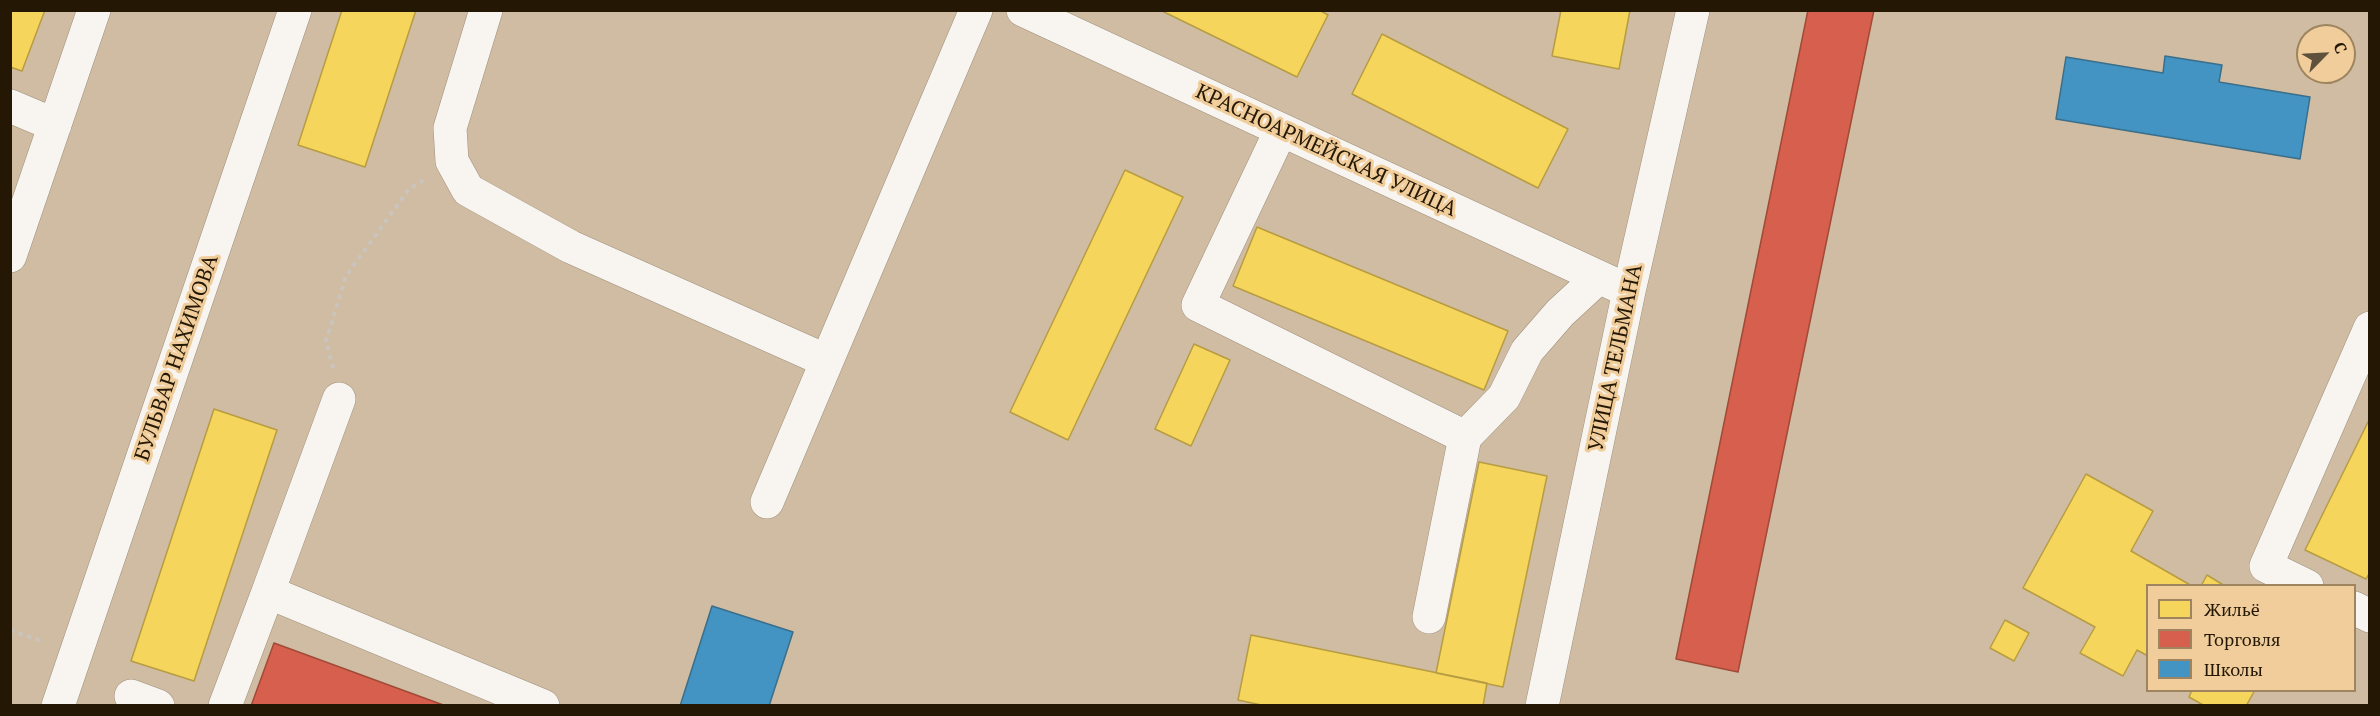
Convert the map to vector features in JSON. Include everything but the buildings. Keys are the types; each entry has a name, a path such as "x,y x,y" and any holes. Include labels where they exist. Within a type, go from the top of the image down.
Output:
{"street":[{"path":"10,256 94,10"},
{"name":"БУЛЬВАР НАХИМОВА","path":"58,705 295,10"},
{"path":"486,10 450,128 452,161 468,190 571,247 827,361"},
{"path":"766,502 976,10"},
{"name":"КРАСНОАРМЕЙСКАЯ УЛИЦА","path":"1023,10 1629,291"},
{"name":"УЛИЦА ТЕЛЬМАНА","path":"1542,705 1629,291 1693,10"},
{"path":"10,106 55,125"},
{"path":"1281,130 1198,306 1465,437"},
{"path":"1429,617 1465,437 1504,397 1527,351 1560,313 1599,277"},
{"path":"2305,584 2266,566 2370,328"},
{"path":"225,705 339,399"},
{"path":"268,592 543,705"},
{"path":"2356,609 2370,616"}],"path":[{"path":"339,399 326,341 346,276 409,189 452,161"}]}
